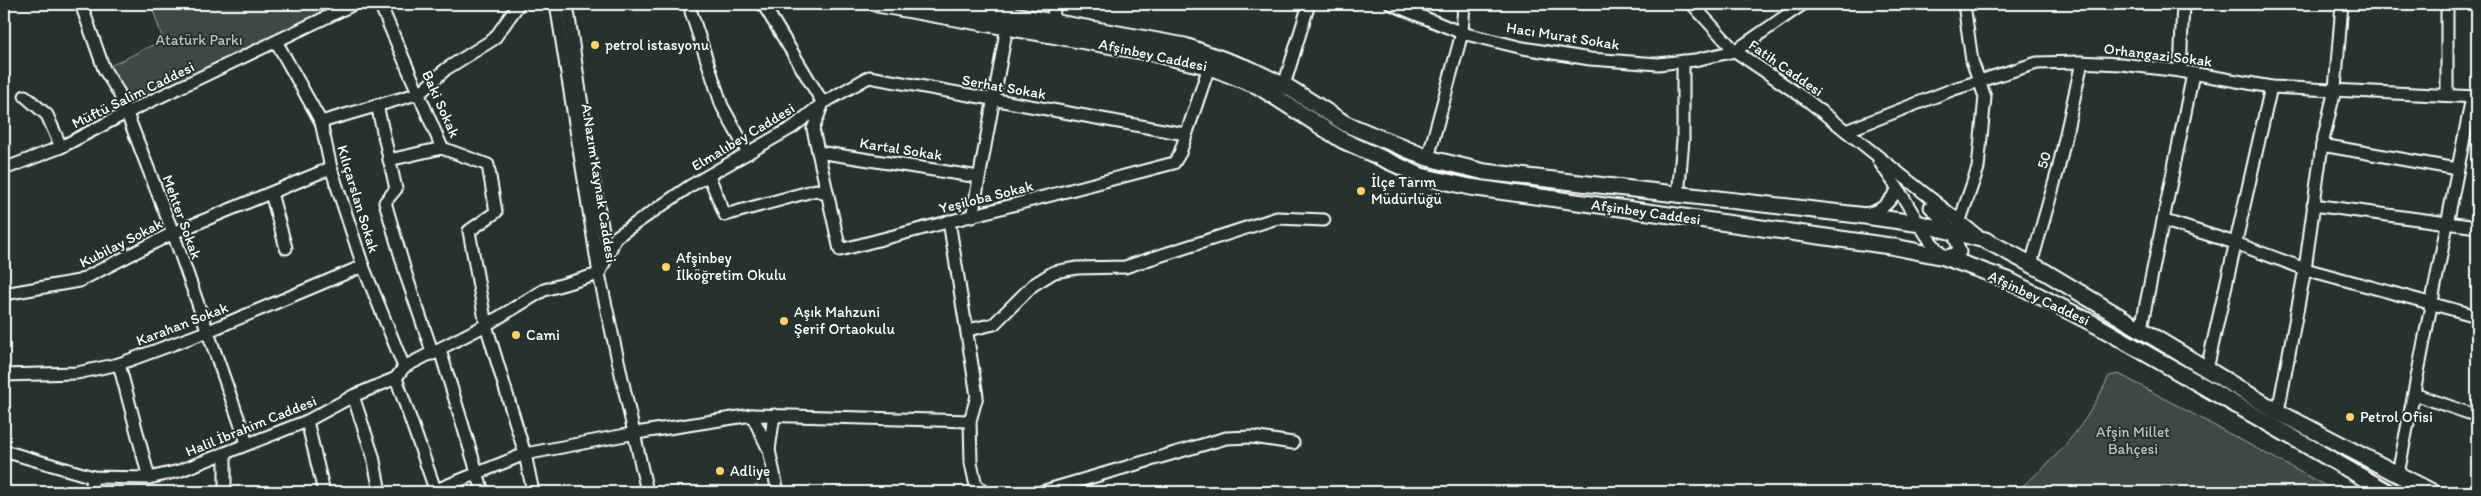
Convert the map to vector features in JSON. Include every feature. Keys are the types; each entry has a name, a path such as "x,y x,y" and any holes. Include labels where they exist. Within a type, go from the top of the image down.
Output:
{"main road":[{"name":"Afşinbey Caddesi","path":"877,4 1008,20 1052,22 1185,46 1258,86 1342,140 1421,176 1470,187 1890,246 1944,257 2008,280 2098,326 2388,492"},
{"name":"Afşinbey Caddesi","path":"957,4 1008,20 1187,60 1211,60 1291,89 1346,124 1428,158 1485,172 1956,227 2030,264 2141,328 2278,412 2432,492"}],"street":[{"name":"Mehter Sokak","path":"81,4 104,69 119,93 173,233 206,332 247,444"},
{"name":"Müftü Salim Caddesi","path":"4,169 61,147 126,113 354,4"},
{"name":"Baki Sokak","path":"380,4 420,93 442,148 488,165 496,212 469,231 486,325"},
{"path":"321,122 420,93 446,69 494,39 519,4"},
{"name":"A.Nazım Kaynak Caddesi","path":"556,4 599,274"},
{"name":"A.Nazım Kaynak Caddesi","path":"567,4 592,179 606,241 599,274"},
{"path":"763,4 823,103 813,129 793,127"},
{"path":"1052,22 1055,4"},
{"path":"1291,89 1285,82 1309,4"},
{"name":"Hacı Murat Sokak","path":"1391,4 1462,33 1523,48 1590,59 1658,64 1736,51"},
{"path":"1428,158 1462,33 1464,4"},
{"name":"Fatih Caddesi","path":"1692,4 1736,51 1807,100 1888,164 1956,227"},
{"path":"1736,51 1803,4"},
{"path":"1870,150 1921,224 1928,241 1944,257 1960,252 1956,227 1978,168 1985,97 1972,60 1964,4"},
{"path":"2180,71 2183,4"},
{"path":"2278,412 2305,269 2322,145 2335,88 2342,4"},
{"path":"2447,4 2447,94"},
{"path":"691,12 722,106 748,154"},
{"path":"972,217 1008,20"},
{"name":"Kılıçarslan Sokak","path":"277,42 321,122 331,168 363,266 404,367"},
{"name":"Yeşiloba Sokak","path":"813,129 840,250 1174,163 1211,60"},
{"path":"1678,196 1684,140 1683,61"},
{"name":"Orhangazi Sokak","path":"1846,131 1978,81 2037,63 2082,62 2180,71 2271,87 2335,88 2474,97"},
{"name":"50","path":"2030,264 2058,170 2082,62"},
{"path":"2141,328 2194,74"},
{"name":"Serhat Sokak","path":"823,103 869,77 1185,134"},
{"path":"2207,368 2271,87"},
{"path":"25,96 47,115 61,147"},
{"path":"2398,474 2446,222 2474,97"},
{"name":"Elmalıbey Caddesi","path":"599,274 616,237 709,176 793,127 823,103"},
{"path":"377,105 396,189 385,202 407,278 436,352 484,492"},
{"path":"2322,145 2457,169"},
{"path":"389,160 442,148"},
{"name":"Kartal Sokak","path":"818,152 979,177"},
{"name":"Kubilay Sokak","path":"4,294 79,281 173,233 331,168"},
{"path":"709,176 725,216 816,190 828,195"},
{"path":"1858,215 1876,212 1886,206 1898,189"},
{"path":"271,193 286,248"},
{"path":"2313,205 2477,227"},
{"path":"968,330 994,324 1033,285 1054,272 1124,267 1277,218 1324,220"},
{"path":"949,221 968,330 977,396 970,421 971,462 976,486 984,492"},
{"path":"2164,221 2235,243 2305,269 2477,316"},
{"name":"Karahan Sokak","path":"4,375 77,373 118,364 206,332 363,266"},
{"path":"647,492 636,432 599,274 544,290 486,325 404,367 396,378 434,492 478,471 525,454 636,432 752,415 970,421"},
{"path":"486,325 525,454 533,492"},
{"path":"118,364 149,478"},
{"name":"Halil İbrahim Caddesi","path":"4,451 93,477 149,478 179,471 307,421 353,396 396,378"},
{"path":"2414,394 2477,416"},
{"path":"353,396 373,456 380,492"},
{"path":"752,415 769,450 778,492"},
{"path":"769,450 774,415"},
{"path":"307,421 324,492"},
{"path":"1041,492 1226,438 1252,437 1294,443"},
{"path":"224,492 225,453"},
{"path":"91,492 93,477"}],"green space":[{"name":"Atatürk Parkı","path":"151,4 354,4 126,113 104,69 163,40"},
{"name":"Afşin Millet Bahçesi","path":"2119,374 2337,492 2015,492 2045,466 2070,440 2090,411 2109,376"}],"place":[{"name":"petrol istasyonu","path":"595,45"},
{"name":"İlçe Tarım Müdürlüğü","path":"1361,191"},
{"name":"Afşinbey İlköğretim Okulu","path":"666,267"},
{"name":"Aşık Mahzuni Şerif Ortaokulu","path":"784,321"},
{"name":"Cami","path":"516,335"},
{"name":"Petrol Ofisi","path":"2350,417"},
{"name":"Adliye","path":"720,471"}]}
